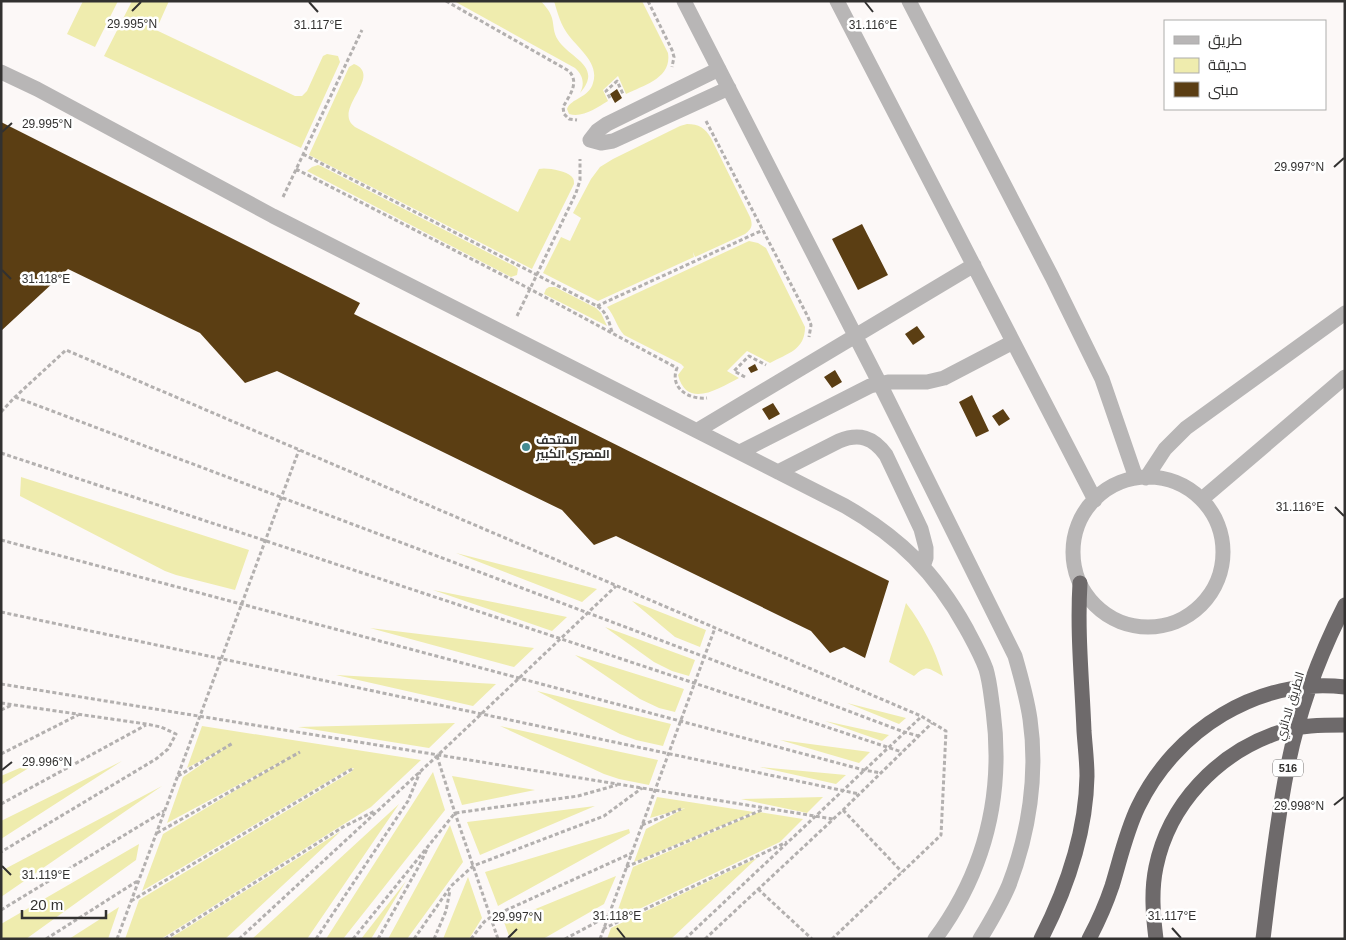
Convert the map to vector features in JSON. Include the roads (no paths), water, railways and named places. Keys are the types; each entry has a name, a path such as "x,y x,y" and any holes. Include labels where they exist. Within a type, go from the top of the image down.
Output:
{"highway":[{"path":"1041,939 1068,878 1078,844 1084,810 1087,776 1078,628 1080,583"},
{"name":"الطريق الدائري","path":"1262,939 1278,820 1288,768 1301,716 1318,666 1345,605"},
{"path":"1089,939 1111,887 1127,833 1137,808 1150,784 1185,741 1207,724 1230,710 1256,699 1282,691 1310,687 1345,687"},
{"path":"1156,939 1152,906 1156,867 1167,831 1186,798 1212,770 1244,747 1278,732 1316,725 1345,725"}],"street":[{"path":"684,1 880,384 1015,656 1024,688 1030,721 1032,754 1031,788 1027,821 1008,885 994,916 980,939"},
{"path":"837,1 1094,500"},
{"path":"909,1 1052,277 1102,379 1141,478"},
{"path":"719,69 607,124 597,131 590,140 601,143 614,141 728,88"},
{"path":"1,72 46,94 273,216 845,506 866,518 906,549 942,590 974,642 986,669 996,733 997,766 995,791 988,831 978,863 964,894 935,939"},
{"path":"698,430 974,265"},
{"path":"1141,478 1165,449 1186,428 1345,313"},
{"path":"740,452 860,390 888,382 927,382 944,378 1013,342"},
{"path":"1202,499 1345,377"},
{"path":"778,472 849,437 860,437 880,446 921,529 926,548 926,558 923,567"},
{"path":"1141,478 1166,479 1185,487 1202,499 1218,523 1224,552 1218,580 1202,605 1178,622 1150,628 1121,622 1108,616 1096,606 1087,596 1080,583 1075,569 1074,554 1075,539 1079,525 1085,512 1094,500 1114,486 1141,478"}],"place":[{"name":"المتحف المصري الكبير","path":"526,447"}]}
